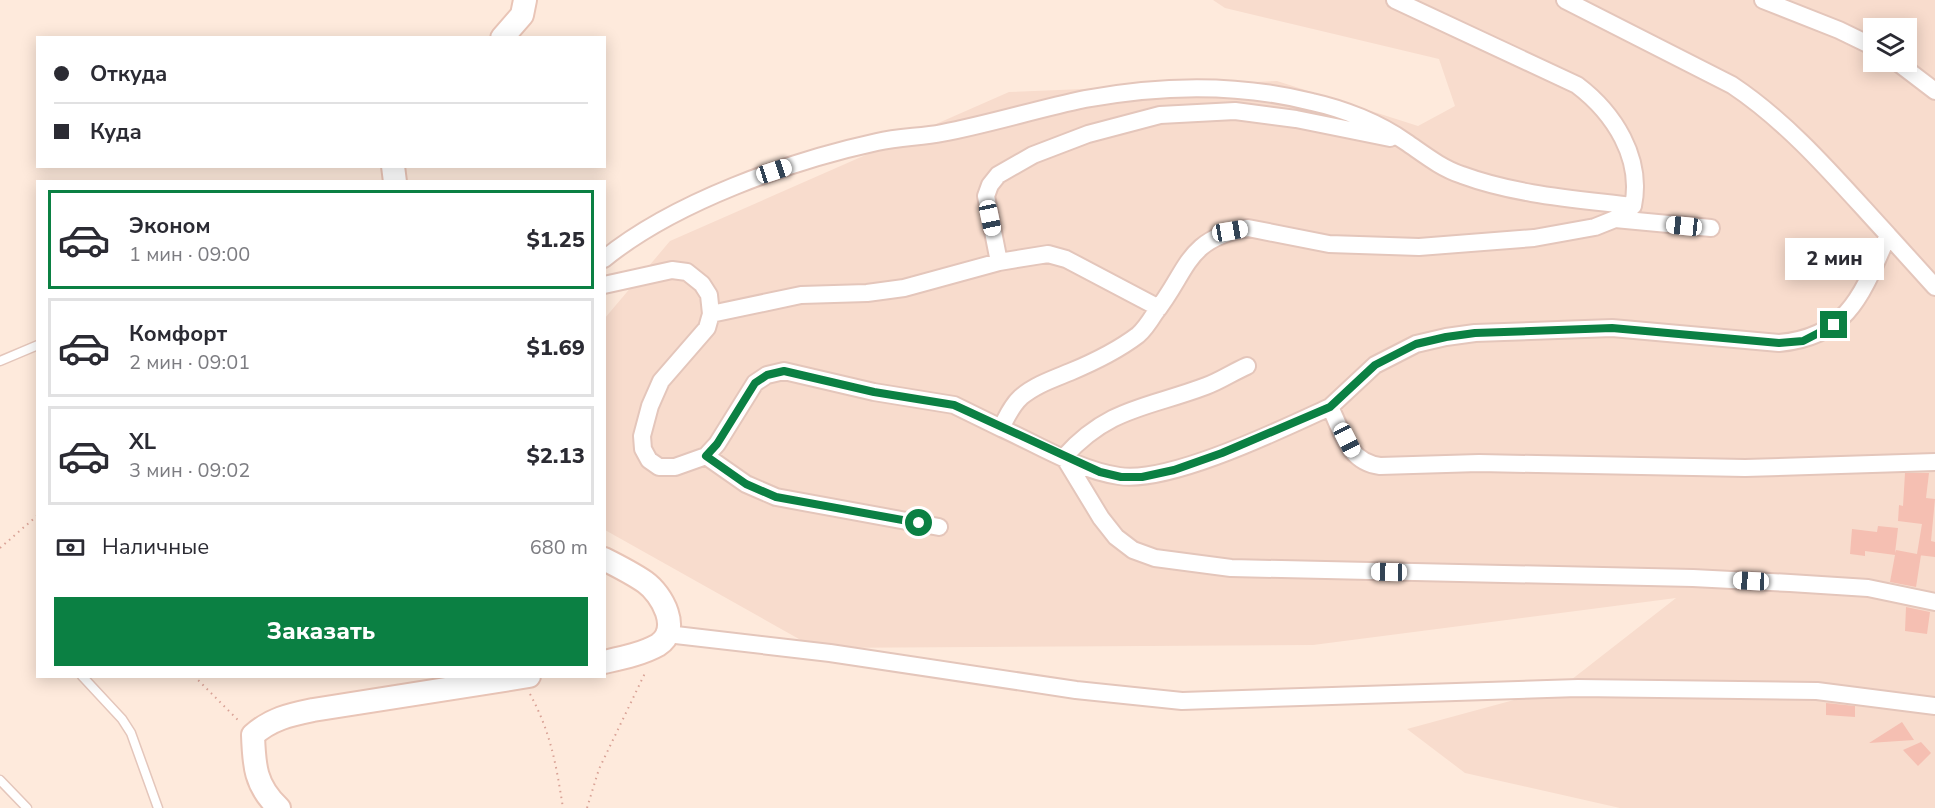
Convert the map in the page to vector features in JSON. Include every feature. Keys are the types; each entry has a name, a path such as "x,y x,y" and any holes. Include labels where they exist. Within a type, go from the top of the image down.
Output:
{"street":[{"path":"504,36 522,15 525,0"},
{"path":"1001,428 1011,408 1022,396 1038,386 1120,348 1141,333 1160,308 1193,252 1212,238 1230,231 1248,228 1329,244 1419,247 1534,238 1594,227 1615,219 1633,206 1637,175 1630,153 1613,122 1594,98 1560,77 1395,0"},
{"path":"1565,0 1732,85 1756,101 1791,132 1935,287"},
{"path":"1763,0 1863,42"},
{"path":"1910,72 1935,92"},
{"path":"606,258 650,228 717,195 806,161 881,141 942,133 1116,95 1195,88 1240,89 1315,102 1370,122 1405,141 1428,159 1461,175 1498,186 1633,206"},
{"path":"999,262 986,196 990,185 998,175 1033,155 1088,134 1160,115 1234,111 1296,119 1405,141"},
{"path":"1615,219 1711,228"},
{"path":"606,284 672,270 687,272 702,284 709,295 711,314 707,328 661,381 642,436 643,450 649,460 659,467 675,467 706,456 717,444 755,383 767,375 784,371 874,392 954,405 1100,472 1121,477 1142,477 1174,470 1222,453 1330,407 1375,365 1416,344 1455,336 1612,328 1779,343 1803,341 1824,332 1844,318 1861,296 1888,235"},
{"path":"711,314 801,295 867,293 904,288 999,262 1039,255 1066,259 1160,308"},
{"path":"1064,457 1093,429 1148,404 1207,386 1247,366"},
{"path":"1330,407 1355,456 1366,464 1380,466 1479,463 1744,468 1935,462"},
{"path":"706,456 746,484 776,497 939,526"},
{"path":"1064,457 1101,518 1116,537 1133,550 1155,558 1231,568 1693,578 1790,583 1868,588 1935,602"},
{"path":"606,560 646,583 662,600 668,616 663,639"},
{"path":"606,661 663,639 830,653 1076,690 1182,701 1590,688 1817,691 1935,706"},
{"path":"279,808 259,785 254,767 253,735 281,717 512,678"}],"lane":[{"path":"0,361 36,346"},
{"path":"84,678 122,719 131,733 159,808"},
{"path":"0,780 27,808"}],"path":[{"path":"0,549 36,517"},
{"path":"587,808 599,769 663,639"},
{"path":"196,678 253,735"},
{"path":"519,678 530,693 546,724 557,769 563,808"}],"shaded area":[{"path":"1213,0 1935,0 1935,808 1620,808 1465,773 1407,729 1562,687 1676,598 1313,645 815,648 606,531 606,317 670,241 1009,92 1277,81 1418,126 1455,106 1439,59 1225,8"}],"building":[{"path":"1905,473 1929,473 1926,498 1935,499 1931,541 1935,542 1935,557 1921,555 1916,587 1890,582 1895,555 1865,551 1865,556 1850,554 1852,529 1877,532 1878,526 1898,528 1895,553 1896,550 1917,554 1922,524 1898,521 1899,505 1903,506"},
{"path":"1906,607 1930,612 1927,634 1905,631"},
{"path":"1826,703 1855,706 1855,717 1826,715"},
{"path":"1902,722 1914,740 1869,743"},
{"path":"1921,742 1931,753 1918,766 1903,750"}],"route":[{"path":"919,523 776,497 746,484 706,456 717,444 755,383 767,375 784,371 814,380 954,405 1100,472 1121,477 1142,477 1174,470 1222,453 1330,407 1375,365 1416,344 1446,337 1475,333 1612,328 1779,343 1803,341 1834,325"}]}
